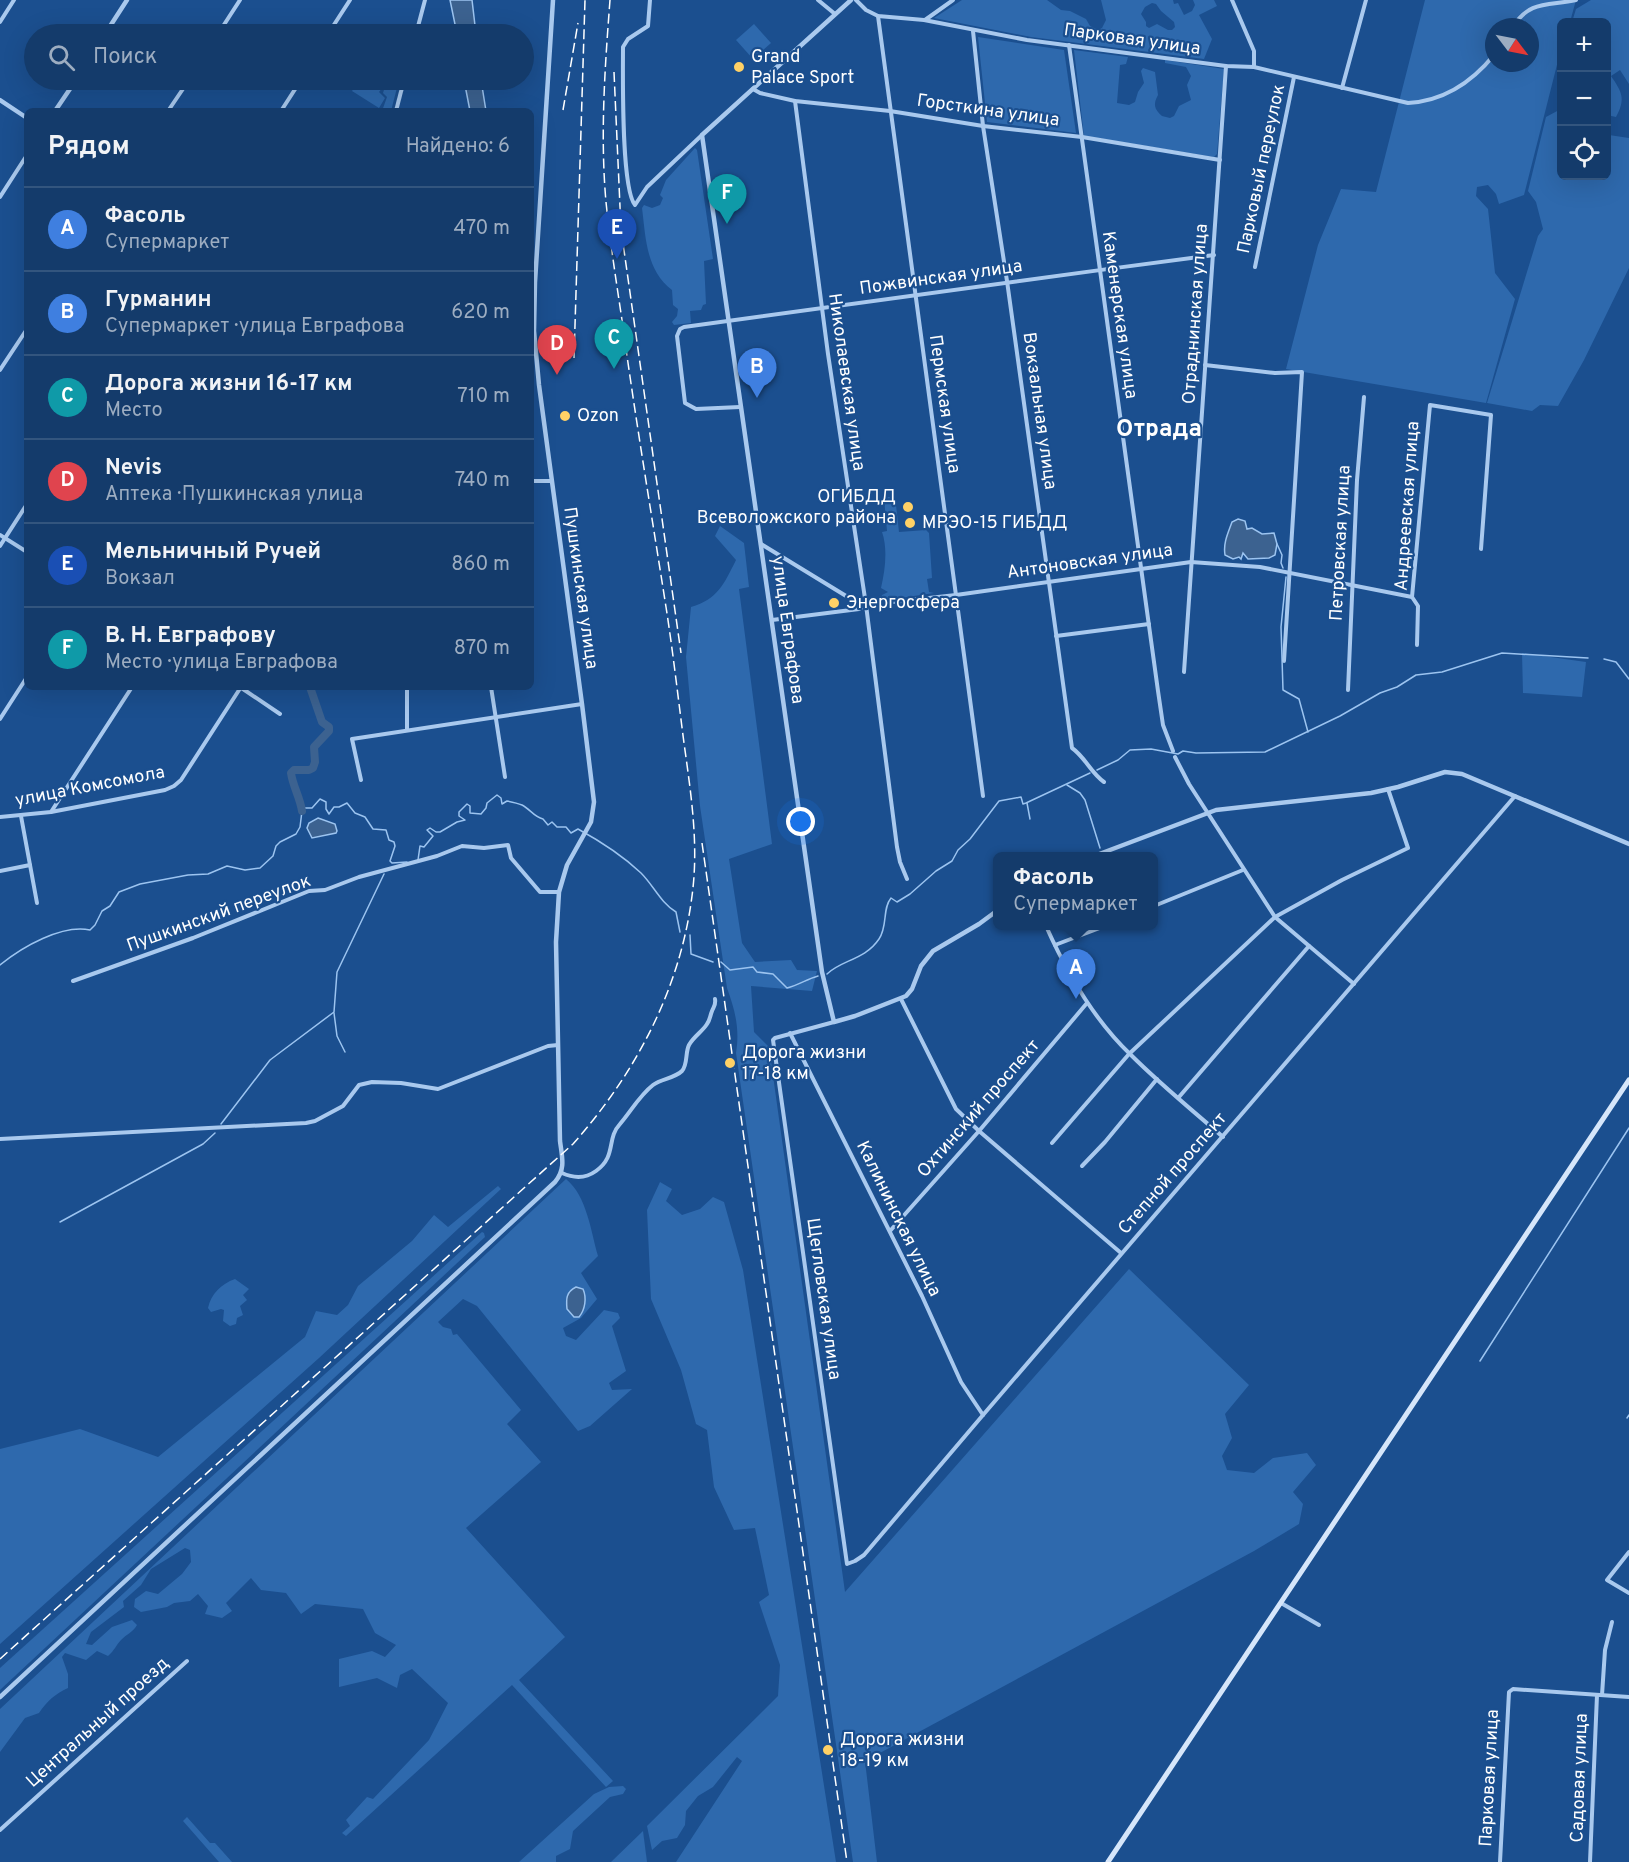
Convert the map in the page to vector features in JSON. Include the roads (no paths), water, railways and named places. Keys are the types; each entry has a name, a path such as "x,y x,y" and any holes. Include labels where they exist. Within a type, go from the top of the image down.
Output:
{"main road":[{"path":"1108,1862 1629,1080"}],"street":[{"path":"0,22 14,0"},
{"path":"112,24 128,0"},
{"path":"224,24 240,0"},
{"path":"334,24 350,0"},
{"path":"419,24 425,0"},
{"name":"Пушкинская улица","path":"553,0 534,332 538,378 594,802 594,812 588,829 567,865 559,892 556,942 562,1173"},
{"path":"650,0 648,26 628,39 623,47 625,156 630,197 635,205 647,187 851,0"},
{"path":"818,0 835,14"},
{"path":"856,0 866,10 878,16"},
{"path":"924,20 953,0"},
{"path":"1232,0 1254,51 1254,67"},
{"path":"1342,88 1366,0"},
{"path":"1518,18 1530,7 1576,0"},
{"name":"Парковая улица","path":"878,16 924,20 973,31 1069,45 1226,66 1254,67 1408,103 1426,102 1449,94 1485,64"},
{"name":"Пермская улица","path":"878,16 983,796"},
{"name":"Вокзальная улица","path":"973,31 983,126 1007,281 1072,748 1080,753 1104,782"},
{"name":"Каменерская улица","path":"1069,45 1140,570 1164,730 1173,751"},
{"name":"Отраднинская улица","path":"1184,672 1226,66"},
{"name":"Парковый переулок","path":"1255,267 1294,77"},
{"name":"Горсткина улица","path":"753,89 760,93 795,101 890,111 983,126 1082,137 1220,160"},
{"path":"57,108 69,90"},
{"path":"170,108 182,90"},
{"path":"283,108 295,90"},
{"path":"397,108 401,90"},
{"path":"0,100 24,116"},
{"name":"Николаевская улица","path":"795,101 821,309 866,605 897,847 907,879"},
{"name":"улица Евграфова","path":"702,135 822,972 834,1022"},
{"path":"0,197 24,160"},
{"name":"Пожвинская улица","path":"740,407 696,409 685,403 677,336 684,327 1007,281 1214,255"},
{"path":"0,370 24,333"},
{"path":"1205,365 1275,373 1302,372 1284,661"},
{"name":"Петровская улица","path":"1348,690 1357,480 1364,397"},
{"name":"Андреевская улица","path":"1417,645 1418,606 1412,597 1430,405 1491,415 1481,549"},
{"path":"534,481 552,481"},
{"path":"0,546 24,509"},
{"path":"0,535 24,550"},
{"path":"761,544 851,599 866,605"},
{"name":"Антоновская улица","path":"772,620 860,609 866,605 956,595 1191,562 1232,564 1289,573 1412,597"},
{"path":"1056,636 1149,624"},
{"path":"0,719 24,682"},
{"path":"51,812 130,690"},
{"name":"улица Комсомола","path":"0,817 51,812 165,790 174,786 181,780 238,690"},
{"path":"244,690 280,714"},
{"path":"407,690 407,730"},
{"path":"491,690 505,777"},
{"path":"361,780 352,739 582,704"},
{"path":"1175,757 1189,784 1275,917 1354,984"},
{"path":"1105,852 1208,813 1231,807 1388,789 1450,771 1629,844"},
{"path":"1052,1143 1129,1054 1275,917 1342,880 1408,849 1388,789"},
{"name":"Степной проспект","path":"847,1564 864,1555 1515,796"},
{"path":"21,816 37,903"},
{"name":"Пушкинский переулок","path":"73,981 193,938 309,891 325,890 359,877 437,856 462,846 484,848 508,845 511,858 540,892 559,892"},
{"path":"0,871 30,866"},
{"path":"1158,904 1243,870"},
{"path":"790,1033 834,1022 901,999 912,989 921,966 933,951 993,914"},
{"path":"1048,930 1087,1003 1129,1054 1223,1137"},
{"path":"1055,945 1094,930"},
{"path":"1179,1097 1309,946"},
{"path":"0,1698 562,1173 572,1177 583,1177 598,1170 612,1150 613,1135 618,1126 632,1112 641,1097 653,1086 681,1072 686,1064 690,1043 710,1020 716,1005 715,999"},
{"path":"901,999 956,1109 1122,1253"},
{"name":"Охтинский проспект","path":"890,1231 979,1131 1087,1003"},
{"name":"Щегловская улица","path":"790,1033 774,1038 847,1564"},
{"name":"Калининская улица","path":"790,1033 890,1231 961,1382 983,1415"},
{"path":"0,1139 306,1123 315,1121 343,1106 359,1085 365,1083 401,1083 438,1089 548,1046 558,1045"},
{"path":"1082,1166 1157,1079"},
{"path":"1629,1552 1607,1580 1629,1593"},
{"path":"1281,1603 1319,1625"},
{"name":"Садовая улица","path":"1590,1862 1599,1695 1605,1650 1612,1622"},
{"name":"Центральный проезд","path":"0,1830 187,1661"},
{"name":"Парковая улица","path":"1500,1862 1509,1692 1513,1689 1599,1695"},
{"path":"1599,1695 1629,1697"}],"waterway":[{"path":"1277,544 1282,555 1283,568"},
{"path":"1286,577 1281,627 1283,690 1299,699 1308,732"},
{"path":"1097,770 1118,760 1130,750 1151,749 1178,754 1183,751 1196,753 1265,752 1340,716 1380,693 1397,687 1416,675 1442,672 1502,653 1588,658"},
{"path":"1604,659 1616,662 1629,679"},
{"path":"302,811 291,773 294,770 313,768 314,747 329,731 329,727 322,722 311,690"},
{"path":"827,974 873,946 882,934 888,902 891,898 897,902 952,861 958,850 970,839 999,801 1021,797 1023,804 1090,773"},
{"path":"1067,785 1080,793 1085,800 1100,848"},
{"path":"418,860 420,846 424,847 433,836 427,830 430,828 440,832 465,820 459,816 459,812 467,804 470,806 470,813 481,814 487,803 497,795 501,798 502,804 507,801 522,805 548,825 552,822 557,827 566,827 571,833 578,829 619,855 641,873 666,904 676,912 680,932"},
{"path":"0,965 31,944 55,934 67,930 90,930 102,911 110,906 119,892 140,884 188,875 208,874 227,866 245,870 260,868 273,856 280,842 296,834 300,827 302,811 305,808 312,808 320,799 326,802 329,814 334,807 347,803 355,813 365,817 373,829 386,830 389,840 394,842 395,846 390,861 392,863 407,862"},
{"path":"1027,803 1030,819"},
{"path":"221,1124 270,1060 334,1012 337,972 384,874"},
{"path":"690,935 691,954 713,962"},
{"path":"721,962 730,970 753,967 757,972 773,974 787,988 818,976"},
{"path":"334,1013 337,1036 345,1052"},
{"path":"1480,1361 1629,1128"},
{"path":"60,1222 203,1144 215,1133"}],"railway":[{"path":"574,358 585,0"},
{"path":"0,1659 573,1144 616,1089 635,1060 651,1029 677,965 692,896 695,858 693,820 671,641 632,392 606,202 603,126 610,0"},
{"path":"563,110 578,23"},
{"path":"614,72 621,229 681,653"},
{"path":"702,843 847,1862"}],"place":[{"name":"Grand Palace Sport","path":"739,67"},
{"name":"В. Н. Евграфову","path":"727,224"},
{"name":"Мельничный Ручей","path":"617,259"},
{"name":"Дорога жизни 16-17 км","path":"614,369"},
{"name":"Nevis","path":"557,375"},
{"name":"Гурманин","path":"757,398"},
{"name":"Ozon","path":"565,416"},
{"name":"ОГИБДД Всеволожского района","path":"908,507"},
{"name":"МРЭО-15 ГИБДД","path":"910,523"},
{"name":"Энергосфера","path":"834,603"},
{"name":"Фасоль","path":"1076,999"},
{"name":"Дорога жизни 17-18 км","path":"730,1063"},
{"name":"Дорога жизни 18-19 км","path":"828,1750"}],"district":[{"name":"Отрада","path":"1159,430"}]}
